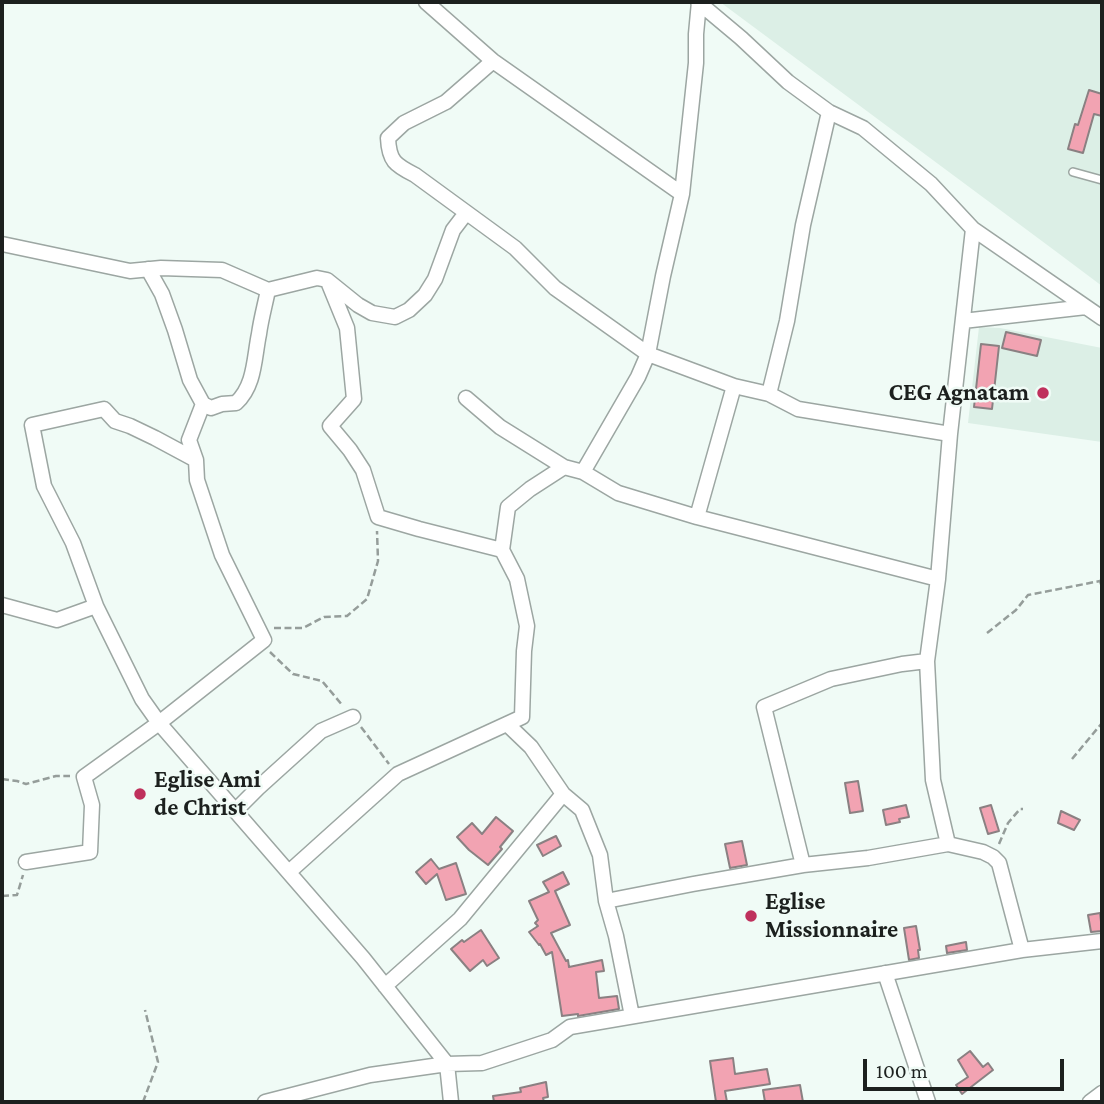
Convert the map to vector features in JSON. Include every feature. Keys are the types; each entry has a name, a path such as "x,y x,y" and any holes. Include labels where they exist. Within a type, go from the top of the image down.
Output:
{"street":[{"path":"426,2 493,61 682,194"},
{"path":"699,2 788,82 829,112 863,128 931,184 973,229 1102,318"},
{"path":"583,472 638,377 648,354 682,194 695,75 699,2"},
{"path":"493,61 446,102 404,123 388,138 389,153 397,166 515,248 555,288 648,354 734,386 769,394 798,409 950,434"},
{"path":"769,394 787,321 803,225 829,112"},
{"path":"2,244 130,271 161,268 222,270 268,290 317,278 327,280 372,313 395,317 409,310 425,295 435,279 453,230 466,213"},
{"path":"948,844 933,780 928,650 938,579 950,434 973,229"},
{"path":"148,269 162,294 190,380 203,404 211,408 236,403 244,397 254,367 268,290"},
{"path":"327,280 346,328 354,399 330,426 363,470 379,517 502,550"},
{"path":"963,321 1086,307"},
{"path":"697,517 734,386"},
{"path":"466,397 500,427 564,467 583,472 618,493 697,517 938,579"},
{"path":"26,862 90,852 92,805 84,777 159,723 262,641 222,555 197,480 196,460 189,440 203,404"},
{"path":"196,460 130,425 115,421 104,409 32,425 44,486 73,543 96,606 142,699 159,723 363,958 447,1064 450,1102"},
{"path":"289,872 398,774 522,717 527,626 517,579 502,550 508,507 564,467"},
{"path":"2,605 57,620 96,606"},
{"path":"803,865 764,707 831,679 902,664 928,650"},
{"path":"236,810 321,731 352,717"},
{"path":"507,724 531,747 563,794 582,810 600,855 606,901 632,1016"},
{"path":"385,986 460,919 563,794"},
{"path":"606,901 803,865 868,858 948,844 983,852 999,863 1022,950"},
{"path":"265,1102 370,1075 447,1064 482,1063 552,1040 570,1027 1022,950 1102,941"},
{"path":"885,973 928,1102"}],"lane":[{"path":"1073,172 1102,180"}],"path":[{"path":"379,517 378,561 368,599 347,616 324,617 303,628 275,627 262,641 293,674 321,681 398,774"},
{"path":"987,633 1016,610 1028,595 1101,581 1102,587"},
{"path":"1072,760 1102,723"},
{"path":"2,779 26,784 56,776 84,777"},
{"path":"993,857 1008,823 1023,809"},
{"path":"2,896 17,895 26,862"},
{"path":"143,1102 158,1062 145,1010"}],"shaded area":[{"path":"720,2 1102,2 1102,286 1054,250"},
{"name":"CEG Agnatam","path":"979,327 1000,328 1102,348 1102,442 968,423"}],"building":[{"path":"1089,90 1102,94 1102,116 1094,114 1083,153 1068,149"},
{"path":"1006,332 1041,340 1037,356 1002,348"},
{"path":"981,344 999,346 992,409 974,407"},
{"path":"858,781 863,811 850,813 845,783"},
{"path":"906,805 909,817 886,825 883,810"},
{"path":"991,805 999,831 988,834 980,808"},
{"path":"1061,811 1080,820 1074,830 1058,823"},
{"path":"496,817 513,831 488,865 457,837 472,823 482,834"},
{"path":"556,836 561,846 543,856 537,845"},
{"path":"742,841 747,865 730,868 725,844"},
{"path":"431,859 439,869 456,863 466,894 446,900 437,874 426,884 416,872"},
{"path":"563,872 569,884 555,891 570,925 551,933 566,961 568,960 569,967 602,960 604,971 596,972 599,998 617,996 619,1009 562,1016 552,952 546,955 529,932 538,926 535,923 538,920 529,901 549,892 543,882"},
{"path":"1100,913 1102,931 1091,932 1088,915"},
{"path":"916,926 919,958 909,960 904,928"},
{"path":"481,930 499,958 487,966 483,960 470,971 451,949"},
{"path":"966,942 967,950 947,953 946,946"},
{"path":"970,1051 983,1067 988,1063 993,1070 962,1094 956,1085 968,1077 958,1060"},
{"path":"733,1058 735,1074 767,1069 770,1084 725,1091 727,1102 716,1102 710,1061"},
{"path":"546,1082 548,1097 543,1098 544,1102 494,1102 493,1096 521,1092 520,1088"},
{"path":"800,1085 803,1102 765,1102 763,1090"}],"place":[{"name":"CEG Agnatam","path":"1043,393"},
{"name":"Eglise Ami de Christ","path":"140,794"},
{"name":"Eglise Missionnaire","path":"751,916"}]}
